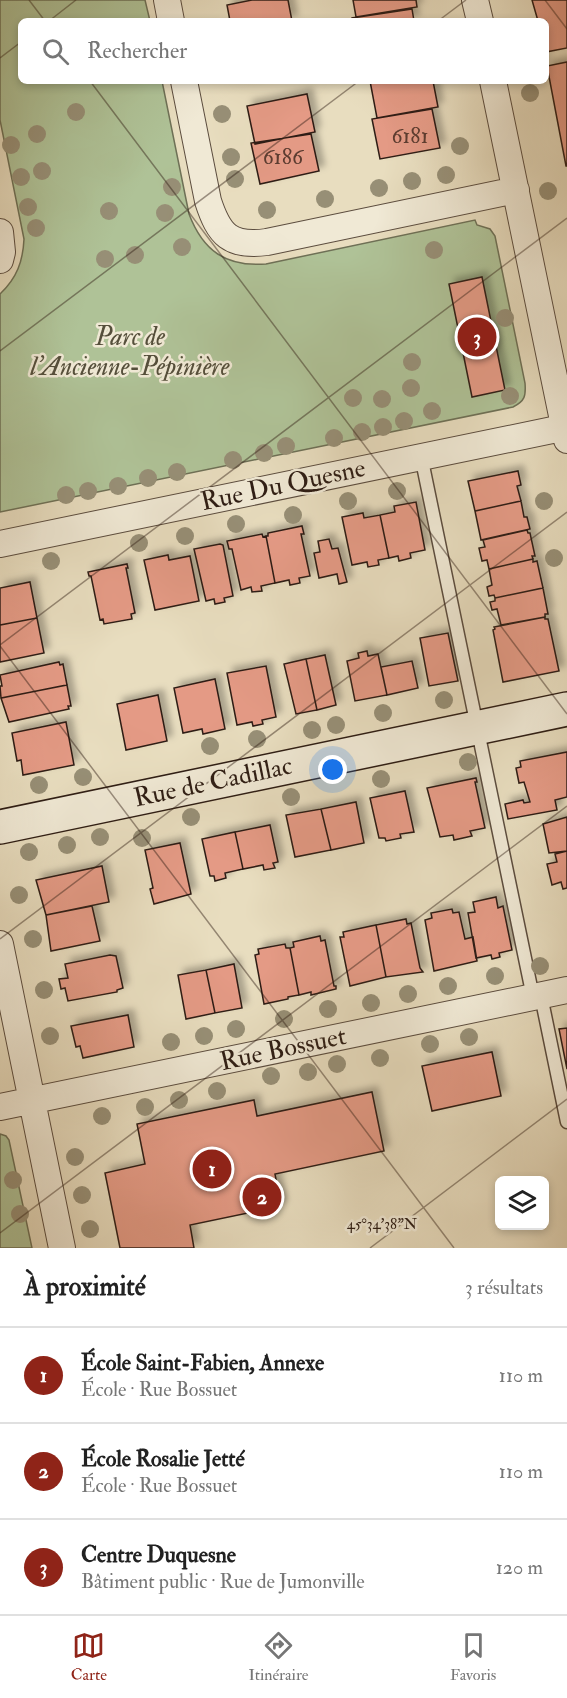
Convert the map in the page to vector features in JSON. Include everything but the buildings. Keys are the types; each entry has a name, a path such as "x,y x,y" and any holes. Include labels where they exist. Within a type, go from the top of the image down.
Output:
{"street":[{"path":"167,0 170,18"},
{"path":"475,0 479,18"},
{"path":"185,84 210,208 222,231 238,242 249,244 267,242 516,190"},
{"path":"494,84 566,431"},
{"path":"0,232 2,252 0,260"},
{"name":"Rue Du Quesne","path":"0,544 421,456 566,431"},
{"name":"Rue de Cadillac","path":"0,827 567,709"},
{"path":"0,944 62,1248"},
{"name":"Rue Bossuet","path":"0,1107 567,990"}],"lane":[{"path":"421,456 477,728 567,1122"}],"green space":[{"name":"Parc de l'Ancienne-Pépinière","path":"0,0 145,0 149,18 18,18 18,84 163,84 189,214 201,238 209,247 218,254 239,263 266,264 475,220 477,225 490,229 495,236 525,383 525,395 520,403 513,407 0,512 0,294 11,282 18,269 24,239 0,120"},
{"path":"0,1134 9,1140 32,1248 0,1248"}],"place":[{"name":"Centre Duquesne","path":"477,337"},
{"name":"École Saint-Fabien, Annexe","path":"212,1169"},
{"name":"École Rosalie Jetté","path":"262,1197"}]}
